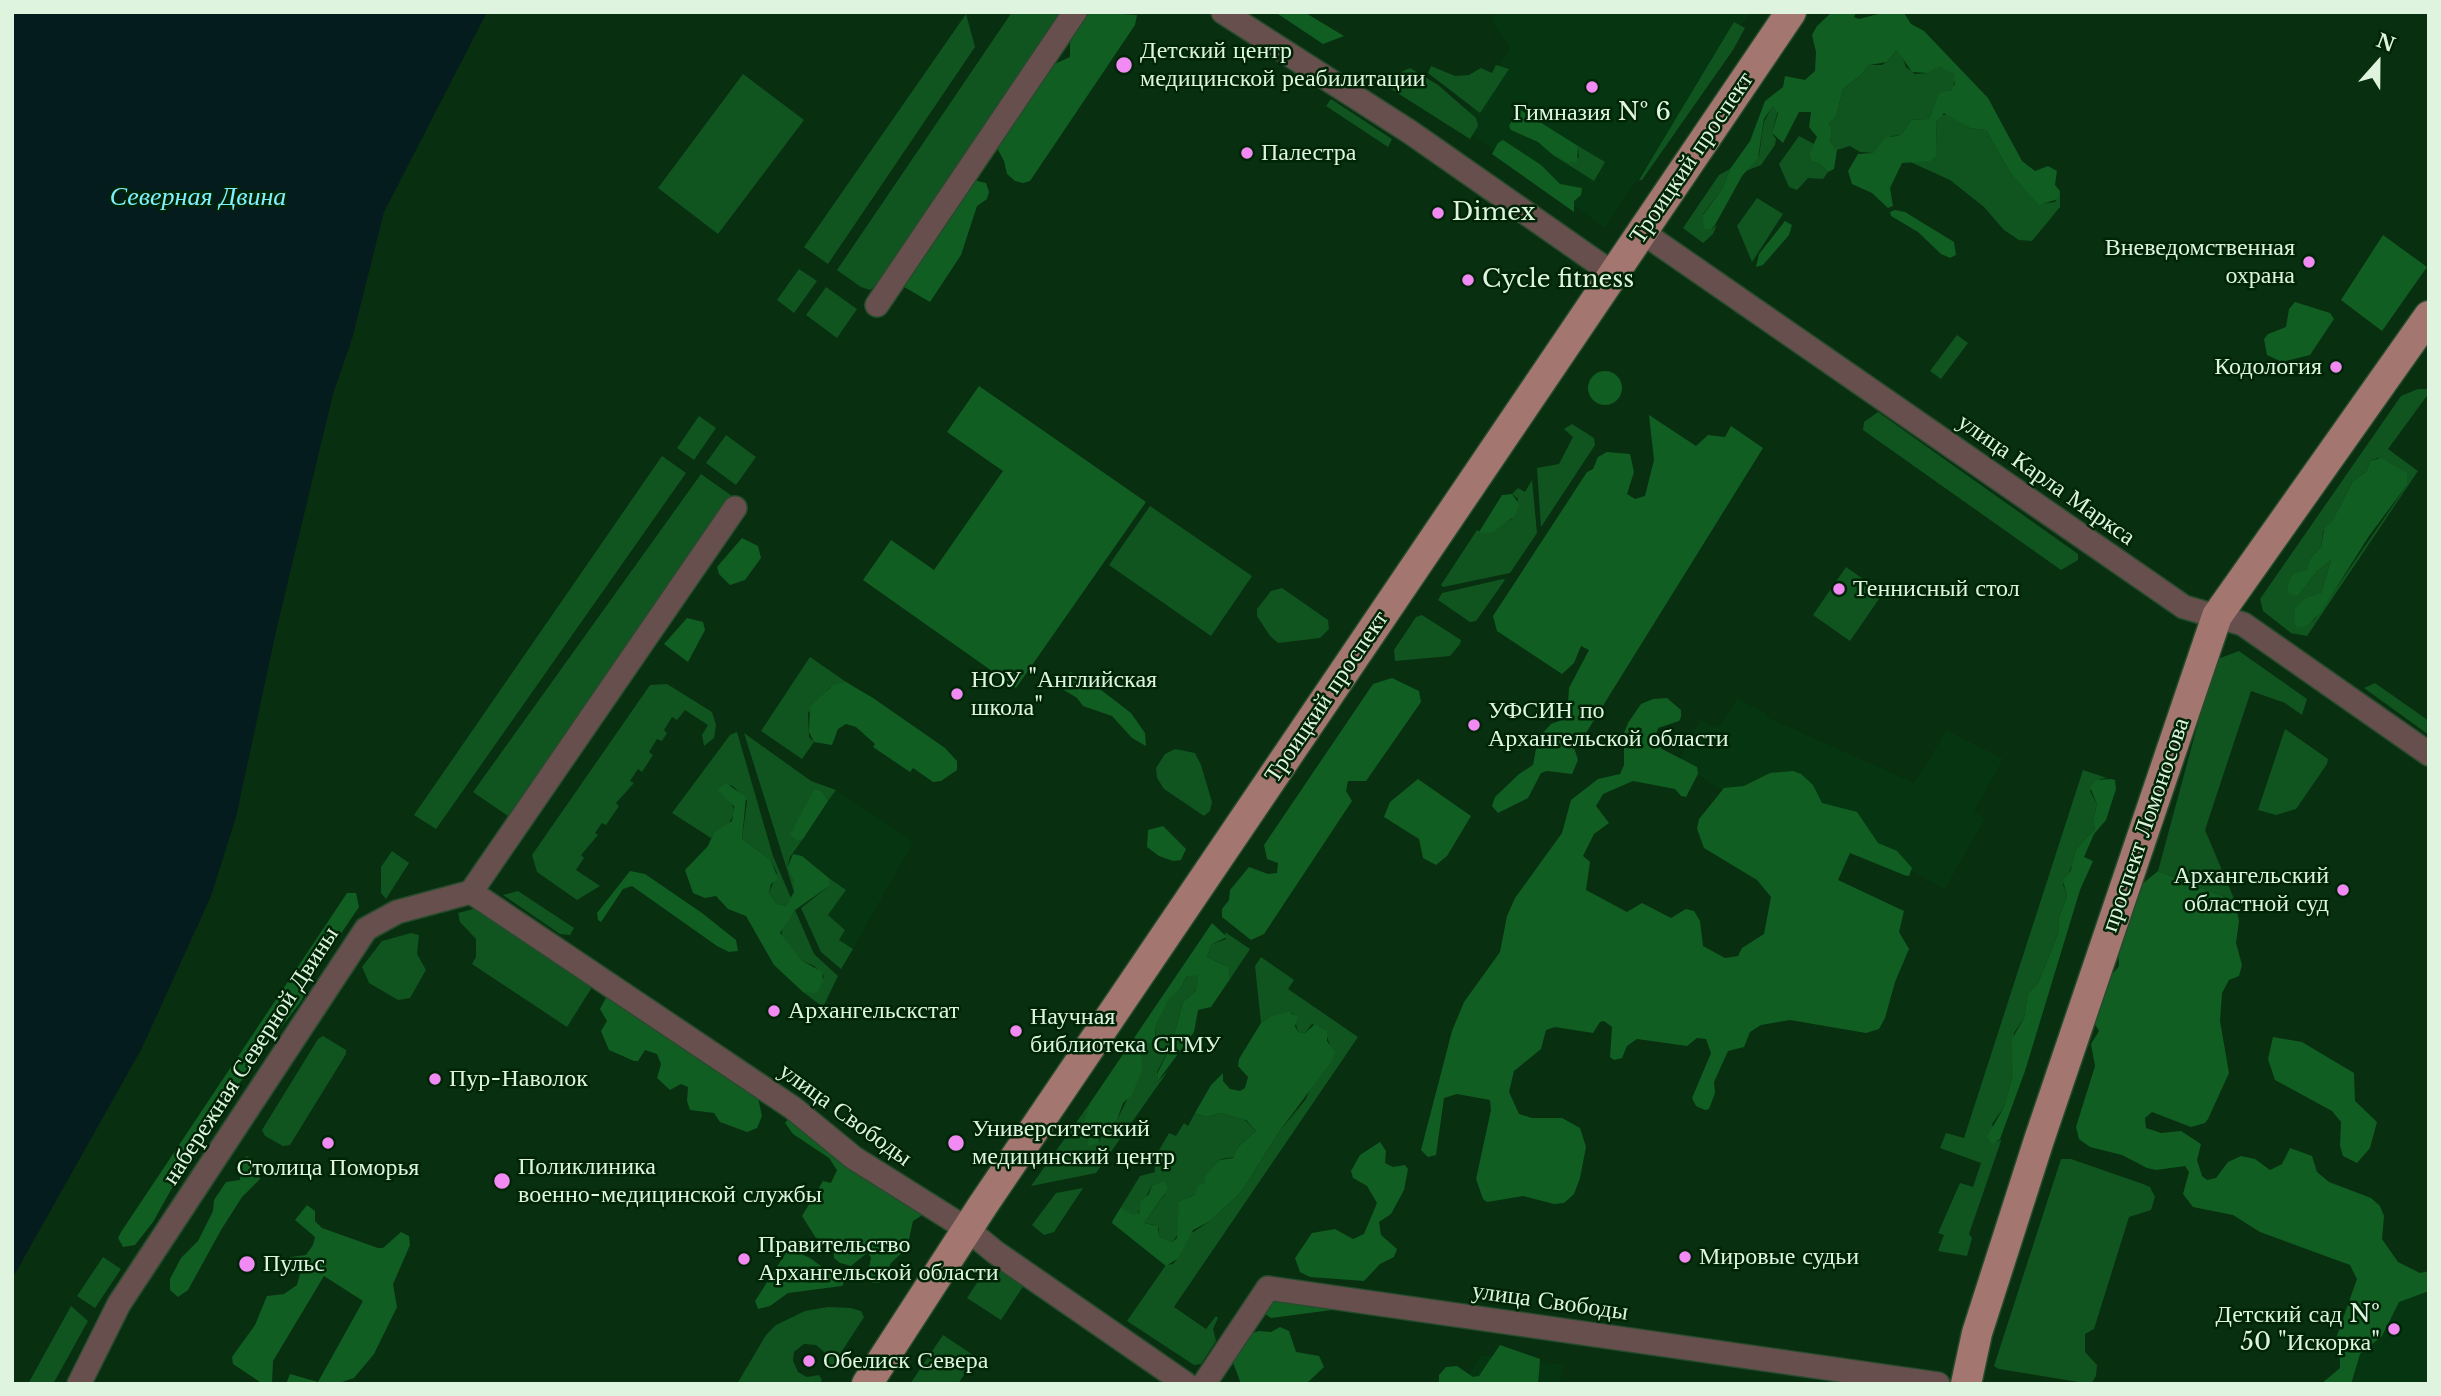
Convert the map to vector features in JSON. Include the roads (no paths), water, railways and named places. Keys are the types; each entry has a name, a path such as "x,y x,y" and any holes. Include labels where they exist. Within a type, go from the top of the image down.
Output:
{"main road":[{"name":"Троицкий проспект","path":"867,1384 967,1229 1791,12"},
{"name":"проспект Ломоносова","path":"1966,1384 1977,1333 2034,1154 2217,616 2429,316"}],"street":[{"path":"877,305 1075,12"},
{"path":"1223,12 1410,132 1612,274"},
{"name":"улица Карла Маркса","path":"1642,232 2184,607 2243,624 2429,754"},
{"path":"471,892 735,508"},
{"name":"улица Свободы","path":"471,892 793,1108 854,1158 967,1229 995,1252 1186,1384"},
{"name":"набережная Северной Двины","path":"79,1384 119,1304 366,929 397,912 471,892"},
{"name":"улица Свободы","path":"1204,1384 1268,1288 1938,1384"}],"water":[{"name":"Северная Двина","path":"12,12 487,12 384,212 352,339 333,394 277,627 236,817 211,896 142,1048 12,1279"}],"place":[{"name":"Детский центр медицинской реабилитации","path":"1124,65"},
{"name":"Гимназия № 6","path":"1592,87"},
{"name":"Палестра","path":"1247,153"},
{"name":"Dimex","path":"1438,213"},
{"name":"Вневедомственная охрана","path":"2309,262"},
{"name":"Cycle fitness","path":"1468,280"},
{"name":"Кодология","path":"2336,367"},
{"name":"Теннисный стол","path":"1839,589"},
{"name":"НОУ \"Английская школа\"","path":"957,694"},
{"name":"УФСИН по Архангельской области","path":"1474,725"},
{"name":"Архангельский областной суд","path":"2343,890"},
{"name":"Архангельскстат","path":"774,1011"},
{"name":"Научная библиотека СГМУ","path":"1016,1031"},
{"name":"Пур-Наволок","path":"435,1079"},
{"name":"Столица Поморья","path":"328,1143"},
{"name":"Университетский медицинский центр","path":"956,1143"},
{"name":"Поликлиника военно-медицинской службы","path":"502,1181"},
{"name":"Мировые судьи","path":"1685,1257"},
{"name":"Правительство Архангельской области","path":"744,1259"},
{"name":"Пульс","path":"247,1264"},
{"name":"Детский сад № 50 \"Искорка\"","path":"2394,1329"},
{"name":"Обелиск Севера","path":"809,1361"}]}
